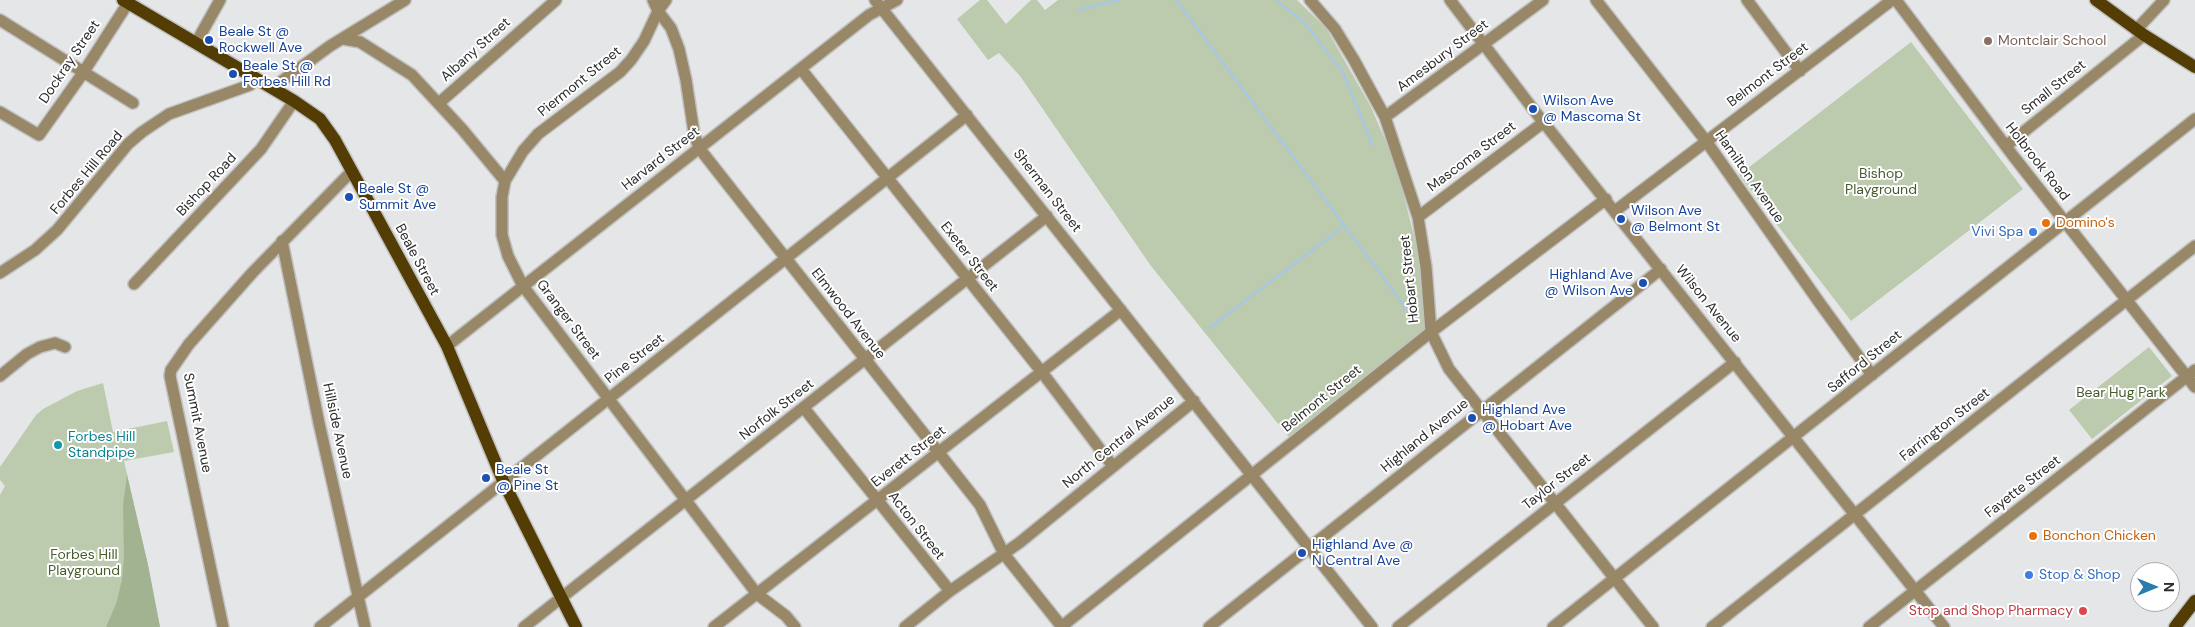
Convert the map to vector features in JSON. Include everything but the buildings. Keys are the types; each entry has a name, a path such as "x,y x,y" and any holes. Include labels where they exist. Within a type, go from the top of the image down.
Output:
{"main road":[{"path":"2096,0 2140,32 2195,67"},
{"name":"Beale Street","path":"125,1 294,100 320,120 335,140 447,346 504,482 576,627"},
{"path":"2175,627 2195,600"}],"street":[{"path":"196,43 220,0"},
{"path":"277,90 282,81 342,39 406,0"},
{"name":"Albany Street","path":"439,103 556,0"},
{"name":"Elmwood Avenue","path":"653,0 658,11 671,28 682,59 694,133 699,148 980,505 1004,554 1062,627"},
{"name":"Piermont Street","path":"504,181 523,152 538,134 620,72 631,60 644,41 658,11 666,0"},
{"name":"Harvard Street","path":"447,346 801,69 869,14 878,4 897,0"},
{"name":"Hobart Street","path":"1310,0 1335,29 1385,117 1418,216 1426,267 1431,332 1449,369 1653,627"},
{"name":"Wilson Avenue","path":"1450,0 1544,122 1944,627"},
{"name":"Amesbury Street","path":"1385,117 1543,0"},
{"name":"Hamilton Avenue","path":"1596,0 1706,141 1872,375"},
{"path":"1748,0 1800,70"},
{"name":"Belmont Street","path":"1615,211 1894,0"},
{"name":"Holbrook Road","path":"1894,0 2127,300 2191,373 2195,387"},
{"name":"Small Street","path":"2006,146 2140,32 2164,0"},
{"name":"Dockray Street","path":"0,112 38,135 83,73 125,1"},
{"name":"Sherman Street","path":"878,4 1194,401"},
{"path":"0,20 133,103"},
{"path":"342,39 360,42 412,76 439,103 504,181"},
{"name":"Exeter Street","path":"801,69 1041,371 1112,465"},
{"name":"Forbes Hill Road","path":"0,273 35,250 57,230 128,144 142,132 175,112 250,85 255,77"},
{"name":"Bishop Road","path":"134,284 261,149 294,100"},
{"name":"Pine Street","path":"320,627 967,115"},
{"name":"Safford Street","path":"1553,627 2195,120"},
{"name":"Mascoma Street","path":"1418,216 1544,122"},
{"name":"Summit Avenue","path":"223,627 170,376 171,370 189,344 282,241 352,170"},
{"name":"Granger Street","path":"504,181 501,204 502,235 508,256 523,286 757,594 786,616 795,627"},
{"name":"Belmont Street","path":"1062,627 1431,332 1606,199"},
{"name":"Norfolk Street","path":"524,627 1047,216"},
{"name":"Hillside Avenue","path":"282,241 319,423 365,627"},
{"name":"Farrington Street","path":"1712,627 2195,246"},
{"name":"Highland Avenue","path":"1209,627 1660,269"},
{"name":"Everett Street","path":"714,627 1121,310"},
{"path":"0,376 18,360 40,347 55,343 65,348"},
{"name":"Taylor Street","path":"1398,627 1735,362"},
{"name":"Fayette Street","path":"1869,627 2191,373"},
{"name":"North Central Avenue","path":"905,627 1004,554 1112,465 1194,401 1372,627"},
{"name":"Acton Street","path":"804,408 950,592"}],"green space":[{"path":"980,0 987,0 1006,24 1031,0 1037,0 1045,10 1058,0 1297,0 1326,28 1371,107 1389,149 1400,180 1420,260 1426,322 1423,339 1292,441 1151,266 1020,76 999,53 988,60 957,19"},
{"name":"Bishop Playground","path":"1911,42 2023,189 1851,321 1739,175"},
{"name":"Bear Hug Park","path":"2149,347 2172,376 2092,439 2069,410"},
{"name":"Forbes Hill Playground","path":"103,383 113,432 167,421 174,452 124,461 160,627 0,627 0,495 5,486 0,480 0,467 36,415 43,409 77,391"},
{"path":"127,475 160,627 106,627 116,604 122,580 124,557 123,505"}],"waterway":[{"path":"1079,10 1118,0"},
{"path":"1176,0 1409,312 1418,321"},
{"path":"1276,0 1306,24 1333,61 1341,68 1373,146"},
{"path":"1209,328 1344,226"}],"place":[{"name":"Beale St @ Rockwell Ave","path":"209,40"},
{"name":"Montclair School","path":"1988,41"},
{"name":"Beale St @ Forbes Hill Rd","path":"233,74"},
{"name":"Wilson Ave @ Mascoma St","path":"1533,109"},
{"name":"Beale St @ Summit Ave","path":"349,197"},
{"name":"Wilson Ave @ Belmont St","path":"1621,219"},
{"name":"Domino's","path":"2046,223"},
{"name":"Vivi Spa","path":"2033,232"},
{"name":"Highland Ave @ Wilson Ave","path":"1643,283"},
{"name":"Highland Ave @ Hobart Ave","path":"1472,418"},
{"name":"Forbes Hill Standpipe","path":"58,445"},
{"name":"Beale St @ Pine St","path":"486,478"},
{"name":"Bonchon Chicken","path":"2033,536"},
{"name":"Highland Ave @ N Central Ave","path":"1302,553"},
{"name":"Stop & Shop","path":"2029,575"},
{"name":"Stop and Shop Pharmacy","path":"2083,611"}]}
